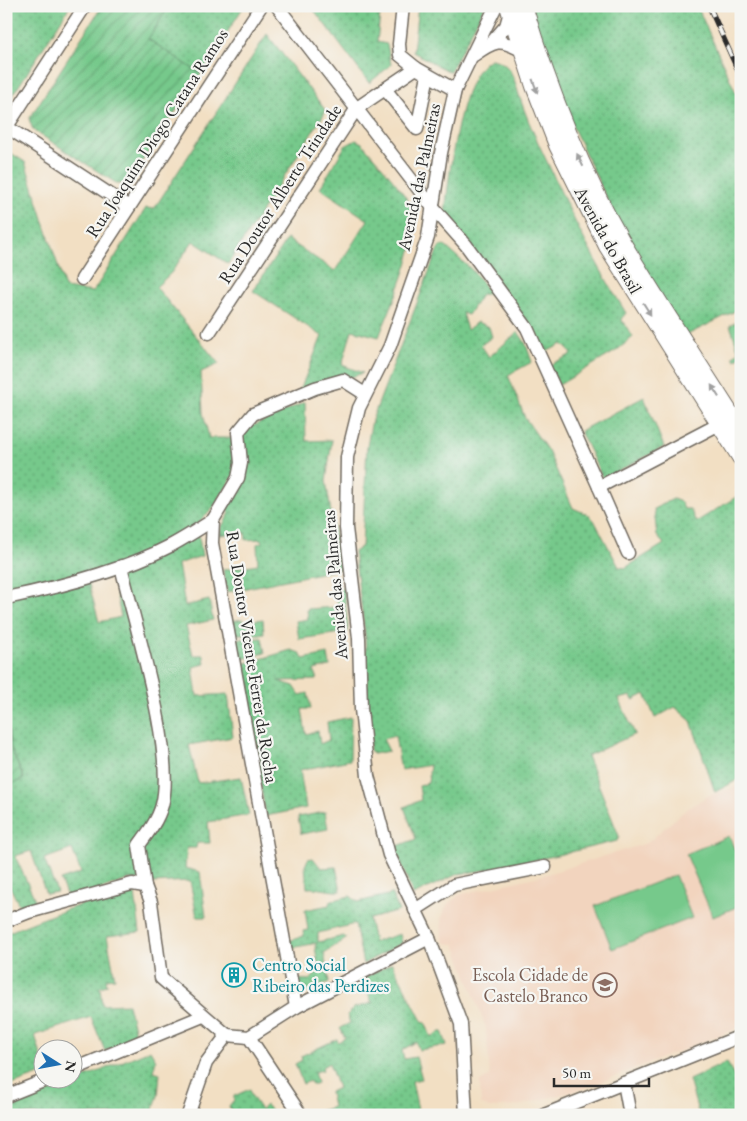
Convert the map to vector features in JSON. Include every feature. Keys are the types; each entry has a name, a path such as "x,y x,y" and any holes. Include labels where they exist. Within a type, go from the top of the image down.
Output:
{"main road":[{"name":"Avenida do Brasil","path":"509,9 558,145 608,246 731,425"},
{"name":"Avenida do Brasil","path":"509,9 547,81 570,140 619,239 731,425 741,457"}],"street":[{"path":"85,6 6,128 129,207"},
{"name":"Rua Joaquim Diogo Catana Ramos","path":"82,279 261,6"},
{"path":"277,6 434,209 466,245 527,328 628,553"},
{"path":"403,6 399,44 400,55 416,68 455,90"},
{"name":"Avenida das Palmeiras","path":"472,56 492,42 506,26 509,9"},
{"name":"Avenida das Palmeiras","path":"466,1115 461,1024 429,938 388,855 368,776 361,709 359,638 346,528 346,475 347,457 365,394 372,385 390,346 428,237 434,209 441,153 455,90 472,56 509,9"},
{"path":"492,42 508,42 523,51"},
{"name":"Rua Doutor Alberto Trindade","path":"209,333 357,108 416,68"},
{"path":"385,89 417,129 428,75"},
{"name":"Rua Doutor Vicente Ferrer da Rocha","path":"296,1007 212,543 213,520 238,478 241,463 238,432 253,414 315,388 343,380 365,394"},
{"path":"599,487 731,425"},
{"path":"6,598 46,590 121,566 169,546 213,520"},
{"path":"121,566 156,713 164,774 162,805 152,829 139,845 145,886 151,902 161,978 227,1035 249,1037 296,1007 429,938"},
{"path":"415,910 454,885 545,866"},
{"path":"6,921 29,912 132,884 145,886"},
{"path":"82,1066 203,1016"},
{"path":"188,1115 206,1063 227,1035"},
{"path":"544,1115 741,1036"},
{"path":"249,1037 301,1115"},
{"path":"624,1084 630,1115"},
{"path":"6,1096 32,1086"}],"shaded area":[{"name":"Escola Cidade de Castelo Branco","path":"741,785 741,1027 583,1089 516,1106 489,1108 481,1104 480,1082 490,1076 486,1028 455,944 445,943 442,936 441,919 447,905 459,895 544,875 647,843 688,808 708,796"}],"green space":[{"path":"6,6 70,6 6,106"},
{"path":"102,6 169,6 148,39 201,74 126,185 116,183 33,130 29,119"},
{"path":"169,6 244,6 201,74 148,39"},
{"path":"311,6 381,6 377,42 387,44 391,65 369,83"},
{"path":"418,6 485,6 450,72 413,52"},
{"path":"529,6 697,6 741,104 741,308 685,336 630,248 571,123"},
{"path":"267,34 326,111 228,264 193,241 171,273 156,287 219,364 201,372 203,413 209,438 233,438 236,472 213,508 197,524 202,556 178,564 185,606 209,600 213,620 186,626 193,655 204,655 205,664 193,667 197,696 228,694 233,737 189,745 198,783 241,777 249,815 208,822 210,843 197,843 196,848 187,848 185,868 200,872 206,917 197,917 190,881 152,883 130,879 69,901 60,880 81,873 72,849 44,859 57,892 46,894 31,851 15,856 37,904 27,904 20,907 6,879 6,786 24,778 11,749 6,715 6,150 25,162 65,288 93,292 146,208 154,209","holes":["111,569 121,617 99,622 87,577"]},
{"path":"491,59 504,64 511,73 538,142 567,205 585,242 626,313 621,319 633,337 616,351 559,385 548,366 572,354 562,344 542,354 444,220 452,157 463,107 470,85 479,69"},
{"path":"356,140 362,143 382,167 413,211 415,224 410,256 379,337 352,330 342,365 363,373 298,395 322,336 253,291 287,239 335,271 368,220 320,188 345,146"},
{"path":"440,246 445,246 472,270 490,293 481,295 468,315 462,313 467,330 477,322 489,327 492,337 481,345 489,357 518,332 525,342 532,362 508,375 525,418 548,451 573,508 589,515 594,520 619,567 625,568 664,544 657,536 654,509 673,499 681,502 684,509 690,509 696,522 741,494 741,778 715,792 691,721 675,707 655,718 645,694 633,700 631,696 619,699 635,734 587,756 619,836 617,841 506,867 458,874 413,895 395,847 416,839 404,807 421,800 419,786 428,783 430,765 401,770 395,736 383,739 389,751 373,754 370,750 365,634 354,552 362,546 367,446 372,420"},
{"path":"741,320 741,356 735,360 733,356 739,352 730,325"},
{"path":"644,397 664,447 603,479 580,431"},
{"path":"305,402 306,441 332,440 326,481 340,569 227,592 223,570 258,564 257,544 262,542 261,539 246,540 245,532 220,535 221,528 230,513 225,508 247,468 242,435 246,429"},
{"path":"344,588 348,632 299,639 296,621 308,619 307,609 338,607 336,589"},
{"path":"243,619 244,622 263,619 264,634 233,634 232,621"},
{"path":"262,638 265,653 239,660 235,639"},
{"path":"291,650 300,653 303,659 328,654 330,666 314,670 317,680 278,681 294,686 300,695 308,693 311,709 302,709 306,734 318,731 320,744 329,740 327,722 351,717 350,760 300,770 306,808 266,816 244,691 250,689 251,685 243,686 240,665"},
{"path":"6,714 11,749 24,779 6,786"},
{"path":"325,812 328,829 301,834 298,817"},
{"path":"729,836 741,865 741,905 713,917 686,854"},
{"path":"313,858 321,868 336,867 341,891 307,888 305,866 308,859"},
{"path":"675,875 692,918 612,949 595,906"},
{"path":"135,894 140,932 107,936 115,978 106,979 107,985 100,987 102,1005 128,1004 136,1038 105,1051 91,1017 35,1035 36,1038 32,1038 32,1078 6,1087 6,933 85,903"},
{"path":"392,894 399,911 369,919 374,942 400,934 402,943 363,964 355,924 318,933 318,942 344,936 346,939 324,953 329,982 308,991 302,997 293,991 291,979 310,980 319,971 315,946 317,943 291,948 289,941 304,936 303,931 308,930 305,910 329,905 330,901 350,896 358,902"},
{"path":"392,963 421,1019 426,1024 431,1037 442,1031 447,1045 419,1050 416,1042 402,1050 404,1059 416,1057 422,1079 412,1081 419,1115 307,1115 333,1107 330,1092 338,1088 329,1063 322,1067 323,1070 314,1072 317,1083 312,1085 310,1081 303,1084 295,1064 302,1060 301,1056 337,1039 338,1042 345,1038 340,1028 350,1023 347,1015 354,1008 372,1003 363,979"},
{"path":"150,1050 156,1060 153,1071 160,1073 158,1096 151,1115 6,1115 6,1110 59,1088 82,1088 82,1078"},
{"path":"727,1062 741,1091 741,1115 699,1115 689,1080"},
{"path":"250,1089 251,1095 261,1110 266,1105 274,1113 283,1108 286,1115 233,1115 229,1106 234,1100 234,1096"}],"railway":[{"path":"709,6 741,77"}],"place":[{"name":"Centro Social Ribeiro das Perdizes","path":"234,975"},
{"name":"Escola Cidade de Castelo Branco","path":"605,985"}]}
